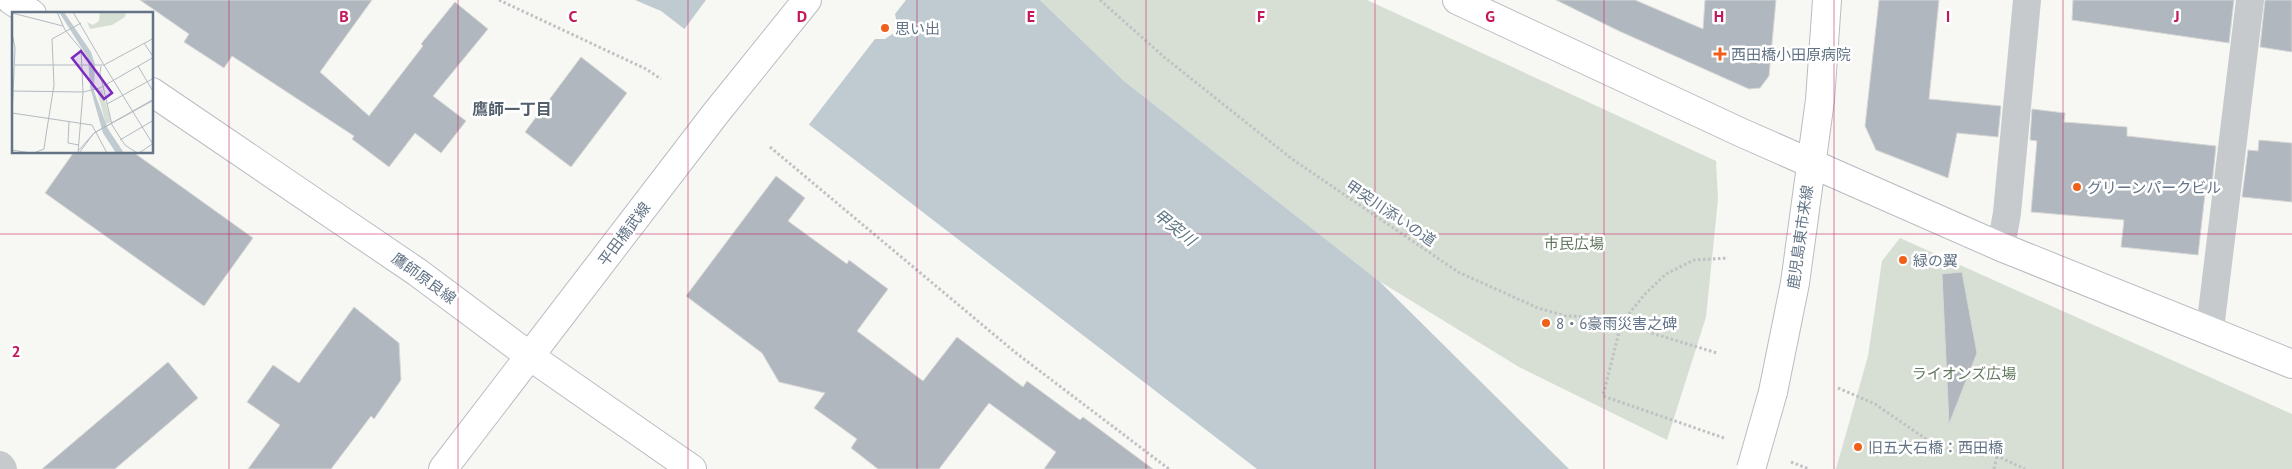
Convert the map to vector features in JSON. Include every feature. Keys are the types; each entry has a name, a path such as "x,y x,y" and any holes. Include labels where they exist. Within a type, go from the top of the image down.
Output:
{"street":[{"path":"11,0 29,12"},
{"name":"平田橋武線","path":"443,469 531,357 716,113 808,0"},
{"path":"1457,0 1810,163 2001,247 2292,364"},
{"name":"鹿児島東市来線","path":"1751,469 1773,392 1795,283 1820,100 1827,0"},
{"path":"2001,247 2007,213 2027,0"},
{"path":"2210,330 2250,0"},
{"name":"鷹師原良線","path":"154,93 417,272 531,357 692,469"},
{"path":"0,465 4,469"}],"path":[{"path":"499,0 646,69 661,79"},
{"name":"甲突川添いの道","path":"1100,0 1164,57 1292,159 1458,272 1538,308 1566,316 1599,316 1717,352"},
{"path":"770,147 1016,353 1169,469"},
{"path":"1667,417 1603,396 1621,324 1666,274 1694,260 1728,258"},
{"path":"1838,388 1875,404 1926,439 1950,450 1997,456 2025,469"},
{"path":"1994,469 1997,456"}],"green space":[{"name":"市民広場","path":"1040,0 1367,0 1716,161 1718,199 1706,317 1667,440 1519,367 1379,281 1124,81"},
{"name":"ライオンズ広場","path":"1900,238 2292,414 2292,469 1836,469 1868,356 1882,261"}],"water":[{"name":"甲突川","path":"635,0 1040,0 1124,81 1379,281 1569,469 1257,469 661,11"}],"pier":[{"path":"706,0 906,0 895,14 897,24 894,33 885,39 875,39 807,127 683,31"}],"building":[{"path":"140,0 372,0 320,72 369,116 423,46 421,44 455,2 488,29 433,96 466,121 441,153 415,133 389,167 352,139 354,136 232,56 224,68 184,42 189,34"},
{"name":"西田橋小田原病院","path":"1556,0 1635,0 1703,29 1705,0 1776,0 1769,76 1760,88 1749,89 1619,31"},
{"path":"1879,0 1939,0 1929,99 2001,106 1998,137 1957,133 1948,178 1876,150 1865,126"},
{"path":"2073,0 2234,0 2229,43 2072,20"},
{"path":"2265,0 2292,0 2292,52 2260,47"},
{"path":"581,57 627,93 571,167 525,132"},
{"path":"2032,109 2065,113 2064,122 2127,127 2127,136 2216,146 2211,194 2205,194 2198,255 2121,247 2124,220 2031,212 2037,141 2030,140"},
{"path":"2259,140 2292,143 2292,202 2242,197 2248,150 2258,151"},
{"path":"73,154 136,154 253,238 204,306 45,193"},
{"path":"776,176 805,198 788,221 847,264 849,260 888,289 857,331 923,381 957,337 1023,387 1027,381 1080,420 1083,417 1153,469 1044,469 1056,452 989,403 939,469 878,469 851,448 857,439 814,408 825,393 779,382 762,353 686,296"},
{"path":"1962,272 1977,353 1949,424 1942,274"},
{"path":"354,307 399,343 401,380 374,419 371,416 331,469 248,469 280,425 247,402 273,365 299,383"},
{"path":"168,362 198,398 115,469 42,469"}],"place":[{"name":"思い出","path":"885,28"},
{"name":"西田橋小田原病院","path":"1720,54"},
{"name":"グリーンパークビル","path":"2077,187"},
{"name":"緑の翼","path":"1903,260"},
{"name":"8・6豪雨災害之碑","path":"1546,323"},
{"name":"旧五大石橋：西田橋","path":"1858,447"}],"district":[{"name":"鷹師一丁目","path":"512,109"}]}
